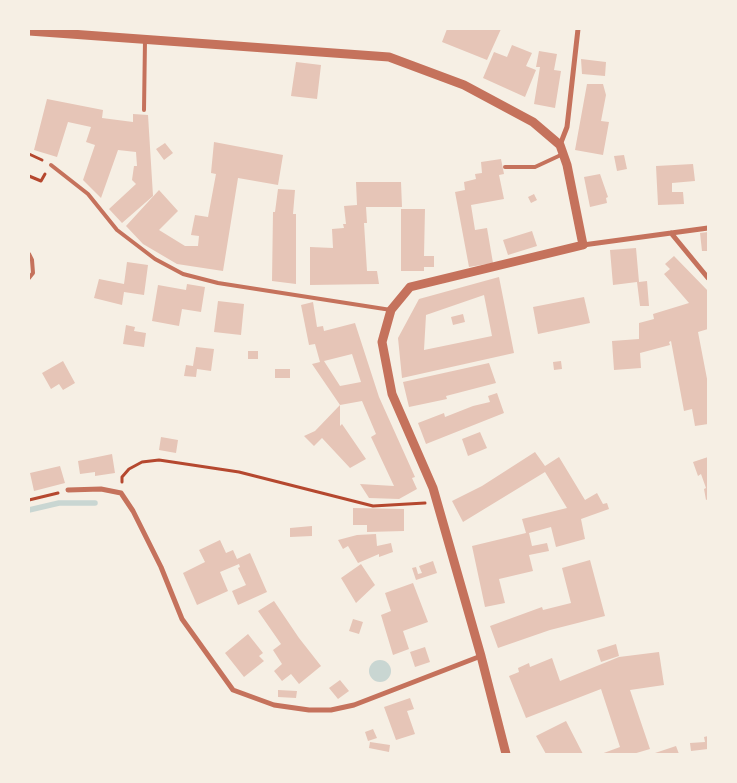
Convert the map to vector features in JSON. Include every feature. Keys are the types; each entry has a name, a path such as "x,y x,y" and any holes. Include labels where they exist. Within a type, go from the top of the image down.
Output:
{"street":[{"path":"578,29 567,127 561,149 583,245"},
{"path":"29,31 389,57 464,85 532,122 561,149"},
{"path":"506,754 481,656 437,503 392,394 382,342 391,310 410,287 583,245 708,228"},
{"path":"671,234 708,278"},
{"path":"68,490 101,489 121,493 133,511 161,567 182,619 233,690 274,705 309,710 331,710 354,705 481,656"}],"lane":[{"path":"144,110 146,39"},
{"path":"505,167 535,167 561,149"},
{"path":"51,165 88,194 117,230 155,259 183,274 234,286 391,310"},
{"path":"29,254 32,260 33,273 29,278"}],"path":[{"path":"29,176 41,181"},
{"path":"121,493 122,477 129,469 142,462 159,460 248,474 373,506 437,503"},
{"path":"29,500 68,490"}],"shaded area":[{"path":"380,660 388,663 391,671 388,679 380,682 372,679 369,671 372,663"}],"building":[{"path":"447,29 501,29 487,60 442,42"},
{"path":"512,45 532,53 526,66 536,70 525,97 483,78 494,52 507,57"},
{"path":"539,51 557,54 554,70 561,71 555,108 534,104 540,67 536,67"},
{"path":"581,59 606,62 605,76 582,74"},
{"path":"296,62 321,65 317,99 291,96"},
{"path":"587,84 603,84 606,95 601,121 609,122 603,155 575,150"},
{"path":"47,99 103,110 102,118 133,122 133,114 148,115 153,196 122,223 109,209 136,184 132,180 134,166 137,166 136,152 118,150 101,198 83,180 95,145 86,142 91,127 68,122 57,157 34,150"},
{"path":"214,142 283,155 278,185 238,178 223,271 177,264 143,244 126,226 159,190 178,211 159,230 185,246 198,246 199,236 191,235 195,215 208,217 216,174 211,173"},
{"path":"165,143 173,153 164,160 156,149"},
{"path":"624,155 627,169 617,171 614,156"},
{"path":"501,159 504,174 499,175 504,199 471,205 475,230 487,228 493,263 469,267 455,192 465,190 464,182 476,179 475,174 482,173 481,162"},
{"path":"693,164 695,181 672,183 672,192 683,192 684,204 658,205 656,166"},
{"path":"600,174 608,197 606,198 607,203 590,207 584,177"},
{"path":"356,182 401,182 402,207 366,207 367,223 364,223 367,271 377,271 379,284 310,285 310,247 333,248 332,229 344,228 343,224 346,224 344,206 357,205"},
{"path":"278,189 295,190 293,214 296,214 296,284 272,281 273,212 275,212"},
{"path":"534,194 537,200 531,203 528,197"},
{"path":"401,209 425,209 424,256 434,256 434,267 424,267 424,271 401,271"},
{"path":"532,231 537,246 508,255 503,240"},
{"path":"708,232 708,251 702,251 700,233"},
{"path":"636,248 639,282 647,281 649,306 640,306 637,282 613,285 610,250"},
{"path":"674,256 708,291 708,329 698,332 708,384 708,424 695,426 692,409 684,411 671,341 669,342 670,345 640,353 641,368 614,370 612,341 639,339 639,323 654,319 653,314 689,303 664,274 670,269 665,264"},
{"path":"127,262 148,265 144,295 124,292 122,305 94,298 99,279 124,284"},
{"path":"499,277 514,353 402,378 398,338 419,299","holes":["484,295 492,336 424,350 426,315"]},
{"path":"187,284 205,287 201,312 182,309 179,326 152,321 158,285 186,290"},
{"path":"584,297 590,323 538,334 533,307"},
{"path":"218,301 244,304 241,335 214,332"},
{"path":"313,302 317,327 323,326 324,331 355,323 379,397 415,477 412,478 417,489 399,499 369,498 360,484 394,486 371,437 376,434 362,401 340,405 312,364 320,362 315,344 309,345 301,305","holes":["352,354 361,382 340,386 324,361"]},
{"path":"463,314 465,322 453,325 451,317"},
{"path":"126,325 135,327 134,331 146,333 144,347 123,344"},
{"path":"196,347 214,349 211,371 197,369 196,377 184,376 186,365 193,366"},
{"path":"248,351 258,351 258,359 248,359"},
{"path":"63,361 75,383 63,390 59,384 51,389 42,373"},
{"path":"561,361 562,369 554,370 553,362"},
{"path":"489,363 496,383 446,396 447,399 409,407 403,382"},
{"path":"275,369 290,369 290,378 275,378"},
{"path":"497,393 504,413 426,444 418,423 444,413 445,417 473,406 490,402 488,396"},
{"path":"340,405 340,426 342,424 366,459 350,468 322,438 314,446 304,436 315,431"},
{"path":"480,432 487,448 468,456 462,439"},
{"path":"161,437 178,440 176,453 159,450"},
{"path":"535,452 545,466 559,457 585,500 597,493 603,504 607,503 609,509 581,519 585,539 556,547 551,527 529,533 532,546 547,543 549,551 529,555 533,571 499,579 505,603 485,607 472,546 526,533 522,519 567,508 545,472 463,522 452,501 482,486"},
{"path":"112,454 115,473 95,476 95,472 80,474 78,461"},
{"path":"708,457 708,499 706,500 704,489 706,488 701,474 698,476 693,462"},
{"path":"60,466 65,483 34,491 30,473"},
{"path":"353,508 404,509 404,531 367,532 367,525 353,525"},
{"path":"312,526 312,536 290,537 290,528"},
{"path":"376,534 377,546 391,543 393,552 379,557 379,554 358,563 348,546 343,549 338,540 357,535"},
{"path":"220,540 226,553 233,550 237,559 250,553 267,592 238,605 232,591 246,585 238,568 240,567 239,564 220,572 228,591 197,605 183,573 205,562 199,550"},
{"path":"590,560 605,616 550,630 498,648 490,626 542,607 543,610 571,603 562,568"},
{"path":"433,561 437,573 416,580 412,568 416,567 418,574 422,573 419,566"},
{"path":"361,564 375,585 356,603 341,578"},
{"path":"413,583 428,622 403,631 409,649 393,655 381,615 391,611 385,593"},
{"path":"274,601 321,666 299,684 291,674 282,681 274,671 282,664 273,650 281,644 258,611"},
{"path":"353,619 363,622 359,634 349,631"},
{"path":"248,634 263,653 259,656 264,661 244,677 225,653"},
{"path":"616,644 619,656 601,662 597,650"},
{"path":"425,647 430,662 415,667 410,652"},
{"path":"659,652 664,685 630,690 650,749 633,754 601,754 620,747 601,689 526,718 509,676 519,672 518,668 529,663 530,667 552,658 560,681 619,657"},
{"path":"340,680 349,691 338,699 329,688"},
{"path":"278,690 297,691 296,698 278,697"},
{"path":"410,698 414,709 407,711 415,734 396,740 384,707"},
{"path":"566,721 583,754 546,754 536,736"},
{"path":"373,729 377,738 368,741 365,732"},
{"path":"708,736 708,749 691,751 690,743 705,742 704,737"},
{"path":"370,742 390,745 389,752 369,748"},
{"path":"676,746 679,754 652,754"}],"waterway":[{"path":"29,510 59,503 95,503"}]}
